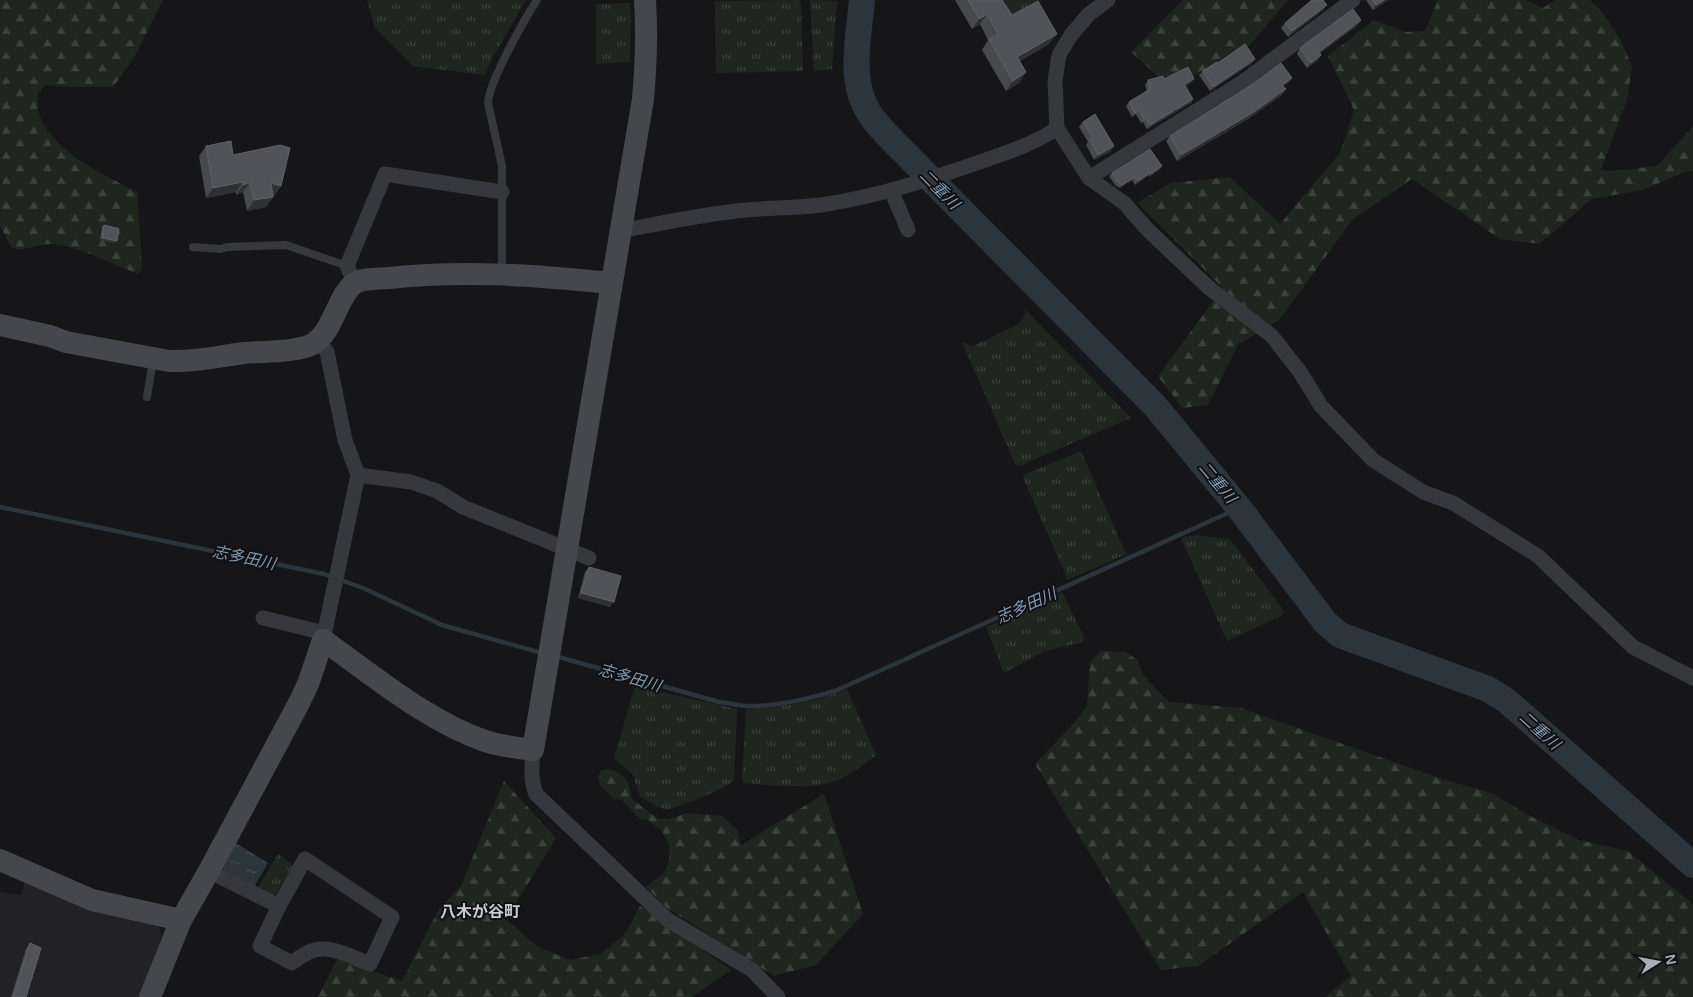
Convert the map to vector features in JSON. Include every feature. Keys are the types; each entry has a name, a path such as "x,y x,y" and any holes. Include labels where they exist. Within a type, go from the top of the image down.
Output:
{"street":[{"path":"645,0 647,36 644,90 620,228 606,283 533,750 532,785 536,794 668,920 752,970 778,997"},
{"path":"1108,0 1089,14 1071,35 1059,55 1055,82 1057,128 1089,178 1124,203 1149,231 1208,287 1272,336 1300,372 1321,406 1373,460 1423,492 1452,503 1538,556 1633,647 1693,678"},
{"path":"1089,178 1244,81 1353,0"},
{"path":"620,228 631,229 738,210 827,204 891,190 1015,149 1044,137 1057,128"},
{"path":"0,325 50,336 66,342 153,358 181,361 247,353 287,351 306,347 318,340 327,330 347,292 351,274 385,174 502,192"},
{"path":"891,190 908,230"},
{"path":"351,274 502,273 606,283"},
{"path":"150,997 181,920 209,872 299,703 308,684 324,636 358,475 345,440 327,352 318,340"},
{"path":"358,475 411,482 437,491 463,507 589,558"},
{"path":"263,618 324,636 426,712 460,731 486,741 533,750"},
{"path":"0,860 92,900 181,920"},
{"path":"305,860 392,917 370,964 324,948 310,952 292,963 260,946 279,906 305,860"},
{"path":"209,872 279,906"}],"lane":[{"path":"502,273 502,166 488,103 489,95 507,56 537,0"},
{"path":"193,246 221,249 228,247 286,245 351,274"},
{"path":"147,397 153,358"}],"shaded area":[{"path":"26,880 158,924 162,937 140,997 0,997 0,892 21,895"}],"green space":[{"path":"0,0 163,0 135,56 113,87 45,85 38,94 38,110 44,124 65,149 93,169 137,192 142,269 138,274 85,252 64,246 48,244 22,249 12,248 0,226"},
{"path":"367,0 526,0 493,57 485,75 413,66 375,28"},
{"path":"799,0 801,4 803,71 716,73 715,1"},
{"path":"810,0 837,1 832,69 814,71"},
{"path":"955,0 1039,0 995,23 991,17 972,29"},
{"path":"1183,0 1288,0 1249,46 1171,88 1131,52"},
{"path":"1438,0 1525,0 1543,8 1555,0 1590,0 1603,13 1620,39 1632,66 1627,100 1601,170 1613,171 1657,166 1693,126 1693,171 1685,172 1642,190 1592,199 1539,244 1500,239 1412,179 1353,219 1280,319 1238,345 1208,405 1182,408 1158,376 1223,288 1137,203 1171,183 1230,177 1280,224 1340,153 1354,110 1328,56 1374,20 1405,32 1425,31"},
{"path":"630,3 630,62 596,64 596,4"},
{"path":"1025,309 1131,418 1019,466 1015,464 962,342 973,346 1019,324 1024,317"},
{"path":"1081,451 1126,554 1068,580 1023,478 1025,474"},
{"path":"1197,535 1228,539 1234,544 1284,611 1281,616 1227,641 1181,538"},
{"path":"1062,592 1084,637 1083,642 1045,651 1004,673 986,627"},
{"path":"1102,651 1126,652 1137,660 1144,676 1169,702 1241,708 1439,778 1494,794 1526,814 1579,840 1628,851 1693,904 1693,997 1325,997 1351,976 1303,892 1198,966 1161,970 1035,764 1075,722 1087,706 1090,661"},
{"path":"635,686 737,709 734,781 700,798 671,808 665,809 655,806 640,797 633,775 614,758"},
{"path":"847,689 876,755 845,777 833,782 812,786 743,783 746,709 798,704 823,698"},
{"path":"610,769 621,774 627,780 632,799 658,819 669,819 687,813 722,816 737,829 741,845 824,794 863,914 816,965 774,976 667,908 646,887 665,872 669,860 669,844 662,831 647,819 641,820 622,800 614,799 601,786 597,778 602,770"},
{"path":"504,781 556,838 506,919 538,947 570,960 601,954 625,934 640,906 731,970 692,997 318,997 337,959 402,981 438,911 461,886"},
{"path":"278,854 293,865 276,894 271,896 257,889"}],"water":[{"path":"231,840 268,863 254,887 224,870 221,858"}],"building":[{"path":"968,0 1002,0 1012,15 1038,1 1057,34 1017,57 1026,72 1013,81 989,39 998,34 987,14 979,19"},
{"path":"1312,0 1323,0 1327,5 1292,31 1285,23"},
{"path":"1373,0 1384,0 1376,5"},
{"path":"1353,9 1361,20 1319,52 1321,55 1311,63 1300,48"},
{"path":"1245,44 1255,59 1213,87 1203,71"},
{"path":"1281,63 1292,78 1282,85 1286,89 1252,113 1181,155 1170,136 1253,84"},
{"path":"1188,67 1194,79 1184,84 1193,99 1150,125 1139,110 1135,113 1129,102 1150,89 1148,80 1163,76 1164,79"},
{"path":"1095,114 1114,146 1098,155 1090,140 1093,138 1083,122"},
{"path":"231,141 233,155 280,145 290,148 281,186 271,183 273,197 254,200 250,182 243,185 243,182 213,188 206,146"},
{"path":"1150,149 1162,166 1138,181 1135,177 1122,185 1117,181 1112,173"},
{"path":"104,225 119,229 117,241 102,238"},
{"path":"589,567 621,576 614,602 581,593"},
{"path":"30,943 41,948 26,997 13,997"}],"waterway":[{"name":"二重川","path":"862,0 857,43 857,72 863,100 869,113 880,128 1156,407 1239,508 1325,622 1340,635 1488,689 1507,701 1693,865"},
{"name":"志多田川","path":"0,507 324,574 363,588 442,625 542,653"},
{"name":"志多田川","path":"555,656 719,702 757,706 802,700 835,691 1239,508"}],"district":[{"name":"八木が谷町","path":"480,911"}]}
